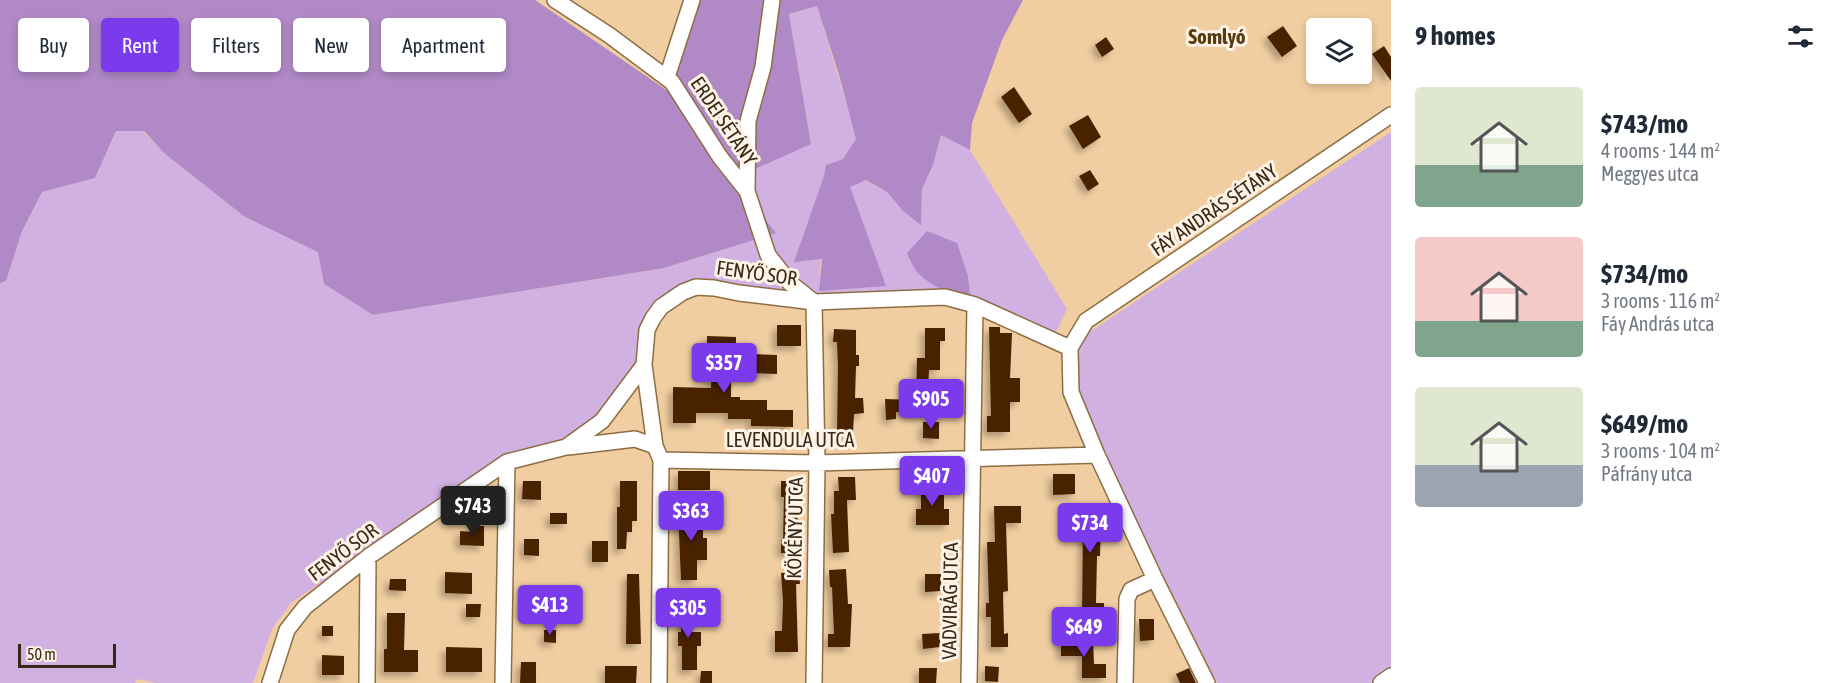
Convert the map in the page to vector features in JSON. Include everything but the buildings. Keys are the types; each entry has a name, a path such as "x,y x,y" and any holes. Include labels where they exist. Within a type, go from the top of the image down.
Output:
{"street":[{"name":"ERDEI SÉTÁNY","path":"555,0 667,77 720,157 747,191 768,255 790,283 814,302"},
{"path":"667,77 692,0"},
{"path":"747,191 748,121 763,67 772,0"},
{"name":"FÁY ANDRÁS SÉTÁNY","path":"1070,348 1086,321 1391,115"},
{"name":"FENYŐ SOR","path":"270,683 287,630 305,608 368,557 507,462 566,447 602,421 644,365 647,330 653,318 662,307 696,287 814,302 945,297 975,305 1070,348"},
{"name":"KÖKÉNY UTCA","path":"814,302 818,463 814,683"},
{"name":"VADVIRÁG UTCA","path":"969,683 975,305"},
{"path":"1070,348 1071,392 1097,455 1207,683"},
{"path":"644,365 658,453 659,683"},
{"name":"LEVENDULA UTCA","path":"566,447 635,438 658,453 818,463 1097,455"},
{"path":"503,683 507,462"},
{"path":"367,683 368,557"},
{"path":"1125,683 1127,599 1131,590 1155,579"},
{"path":"1381,683 1391,676"}],"shaded area":[{"path":"0,0 535,0 668,91 698,0 1023,0 1002,40 972,123 970,150 941,135 933,165 922,189 921,225 903,211 887,192 866,180 850,187 886,286 819,291 822,259 794,262 826,165 843,159 856,139 817,6 789,14 811,144 733,179 776,233 664,268 373,315 324,284 318,252 245,217 164,153 144,131 116,131 95,178 42,192 22,231 6,281 0,283"},
{"path":"817,6 857,139 843,159 826,165 819,290 850,187 865,180 887,192 903,211 921,225 922,189 933,165 941,135 970,150 1067,309 1056,332 959,297 970,294 968,276 957,244 941,238 944,291 894,291 792,300 697,290 665,305 647,330 626,388 603,412 568,439 491,466 291,603 272,629 253,683 156,683 138,679 135,683 0,683 0,283 6,281 22,231 42,192 95,178 116,131 143,131 164,153 245,217 319,252 324,284 373,315 664,268 775,233 733,179 811,143 789,14"},
{"path":"1391,132 1391,683 1217,683 1108,465 1076,394 1077,353 1088,333"},
{"path":"927,231 957,243 968,276 970,294 949,293 936,287 915,270 907,253"}],"district":[{"name":"Somlyó","path":"1217,37"}]}
